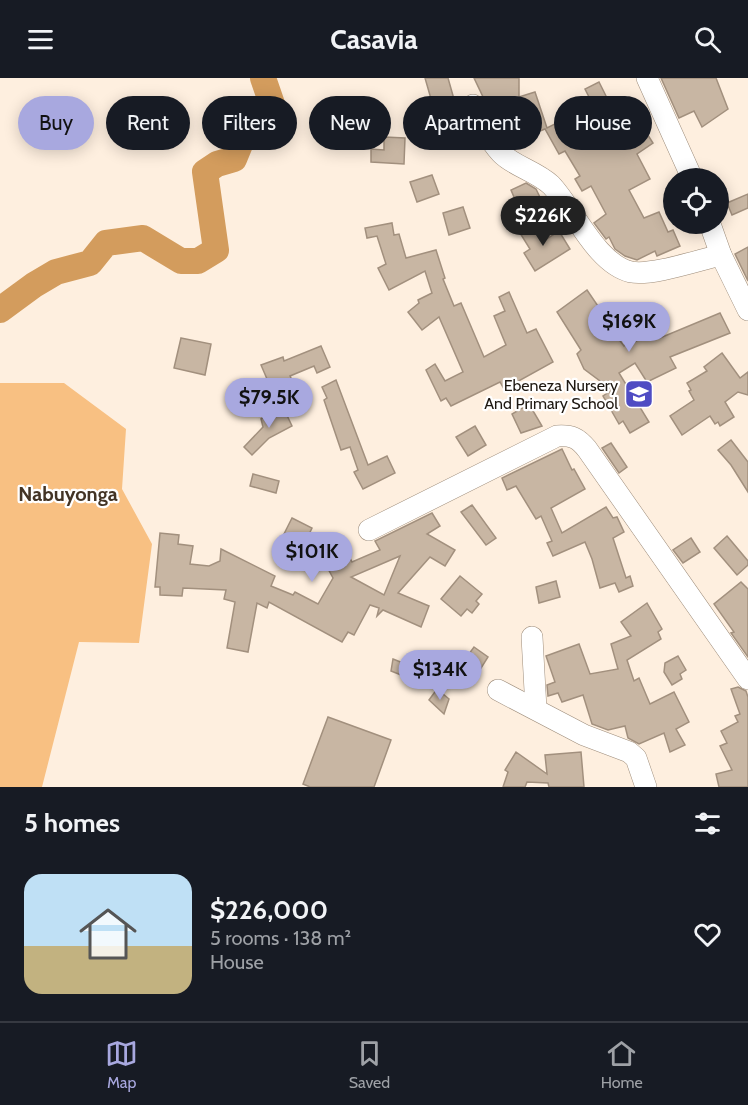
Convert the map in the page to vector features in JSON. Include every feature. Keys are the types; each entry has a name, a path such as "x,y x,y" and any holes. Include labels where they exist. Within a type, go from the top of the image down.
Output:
{"street":[{"path":"647,78 688,168"},
{"path":"499,150 503,155 536,173 550,184 592,241 617,266 632,272 661,270 721,255"},
{"path":"714,234 721,255 748,310"},
{"path":"369,530 558,436 571,435 580,440 587,449 748,679"},
{"path":"532,637 536,709"},
{"path":"498,690 584,735 629,752 636,758 646,787"}],"shaded area":[{"path":"0,383 64,383 126,429 122,489 152,544 139,643 79,642 42,787 0,787"}],"building":[{"path":"425,78 448,78 453,96 430,96"},
{"path":"474,78 519,78 519,96 483,96"},
{"path":"661,78 716,78 728,109 702,127 694,111 679,118"},
{"path":"599,82 606,96 588,96 585,89"},
{"path":"535,92 536,96 522,96"},
{"path":"542,113 547,128 554,124 554,145 545,129 542,130"},
{"path":"391,137 403,138 404,164 371,162 371,150 391,150"},
{"path":"557,150 643,150 637,154 650,179 629,190 644,218 659,212 663,221 663,234 675,234 680,246 657,256 655,251 637,260 615,249 609,237 606,239 594,223 606,214 591,186 582,191 575,179 580,176 565,151 559,154"},
{"path":"432,175 439,194 417,202 410,182"},
{"path":"526,183 536,189 546,210 524,220 511,190"},
{"path":"748,194 748,208 732,215 729,202"},
{"path":"463,207 470,228 449,235 443,213"},
{"path":"392,223 394,235 399,234 406,258 436,250 445,278 443,279 454,306 461,303 484,357 506,345 494,316 505,311 499,297 509,292 527,333 536,329 553,362 504,389 500,382 451,406 446,398 441,401 426,370 435,364 445,381 463,372 439,317 422,330 408,312 419,303 418,300 432,293 425,271 389,290 378,268 386,264 377,236 367,238 365,228"},
{"path":"535,224 545,240 559,231 570,249 535,271 524,253 530,249 520,233"},
{"path":"748,247 748,281 735,254"},
{"path":"587,290 600,309 597,311 624,346 632,337 634,342 657,331 660,338 720,313 730,333 670,357 676,368 647,382 635,363 619,373 649,422 630,433 623,421 619,424 603,396 612,390 584,369 577,354 581,350 557,312"},
{"path":"181,338 211,344 205,375 174,368"},
{"path":"321,346 330,367 317,373 314,366 290,376 293,382 268,392 264,381 267,379 261,365 283,357 284,361"},
{"path":"722,353 740,378 748,372 748,395 738,392 725,402 734,417 720,426 718,422 715,424 710,416 682,435 670,416 694,400 687,383 707,371 704,367"},
{"path":"336,380 368,465 387,456 395,473 363,489 354,472 358,470 350,447 341,450 324,400 327,398 322,387"},
{"path":"529,404 542,426 521,433 512,414"},
{"path":"283,407 292,426 269,438 252,455 244,447 263,427 261,419"},
{"path":"475,426 486,445 468,456 456,437"},
{"path":"731,440 748,462 748,492 731,465 718,450"},
{"path":"611,443 627,467 619,473 602,448"},
{"path":"562,449 585,489 551,508 562,533 606,507 613,518 617,517 624,532 613,538 626,578 630,576 633,586 619,592 615,583 600,588 585,542 553,556 547,543 552,541 541,516 536,519 516,486 507,490 502,478"},
{"path":"253,474 279,481 276,493 250,486"},
{"path":"472,505 496,538 486,545 461,512"},
{"path":"432,513 440,526 427,534 455,550 445,566 430,557 398,593 429,606 421,627 383,610 377,616 379,608 370,605 354,635 348,632 342,642 269,602 267,608 257,603 248,652 227,648 235,602 224,599 226,590 183,588 182,596 160,595 160,587 155,587 160,533 179,535 178,544 193,546 190,564 209,566 220,561 221,549 275,576 271,586 293,595 295,592 318,604 333,578 326,565 348,554 352,562 380,550 375,541","holes":["400,556 384,595 351,577"]},
{"path":"292,518 312,528 296,561 276,550"},
{"path":"727,536 748,561 748,565 737,575 714,548"},
{"path":"691,538 700,552 683,563 673,550"},
{"path":"460,576 482,594 476,601 479,604 472,613 467,609 461,616 441,599"},
{"path":"556,581 560,597 539,603 536,587"},
{"path":"741,582 748,589 748,657 714,604"},
{"path":"647,603 662,629 658,632 661,639 627,660 634,681 639,678 650,704 674,692 689,722 676,729 685,745 670,752 664,733 639,744 628,738 625,726 608,730 592,724 583,695 562,702 558,693 548,696 547,685 555,682 546,656 579,644 590,674 618,669 611,644 631,636 621,622"},
{"path":"474,647 488,657 478,673 463,662"},
{"path":"678,656 686,670 680,674 682,679 672,685 664,672 665,663"},
{"path":"393,659 418,669 416,681 391,671"},
{"path":"738,687 746,691 748,697 748,787 719,787 716,774 732,770 720,746 727,743 721,731 738,722 735,716 740,714 731,689"},
{"path":"437,689 449,699 444,714 429,700"},
{"path":"328,717 391,740 374,787 310,787 303,784"},
{"path":"516,752 547,774 545,755 581,752 584,787 549,787 548,783 527,782 525,787 503,787 508,772 505,770"}],"waterway":[{"path":"0,310 56,272 90,263 106,243 143,238 181,261 198,261 216,250 205,172 217,164 234,159 246,130 264,119 273,107 263,78"}],"place":[{"name":"Ebeneza Nursery And Primary School","path":"639,394"}],"district":[{"name":"Nabuyonga","path":"68,494"}]}
